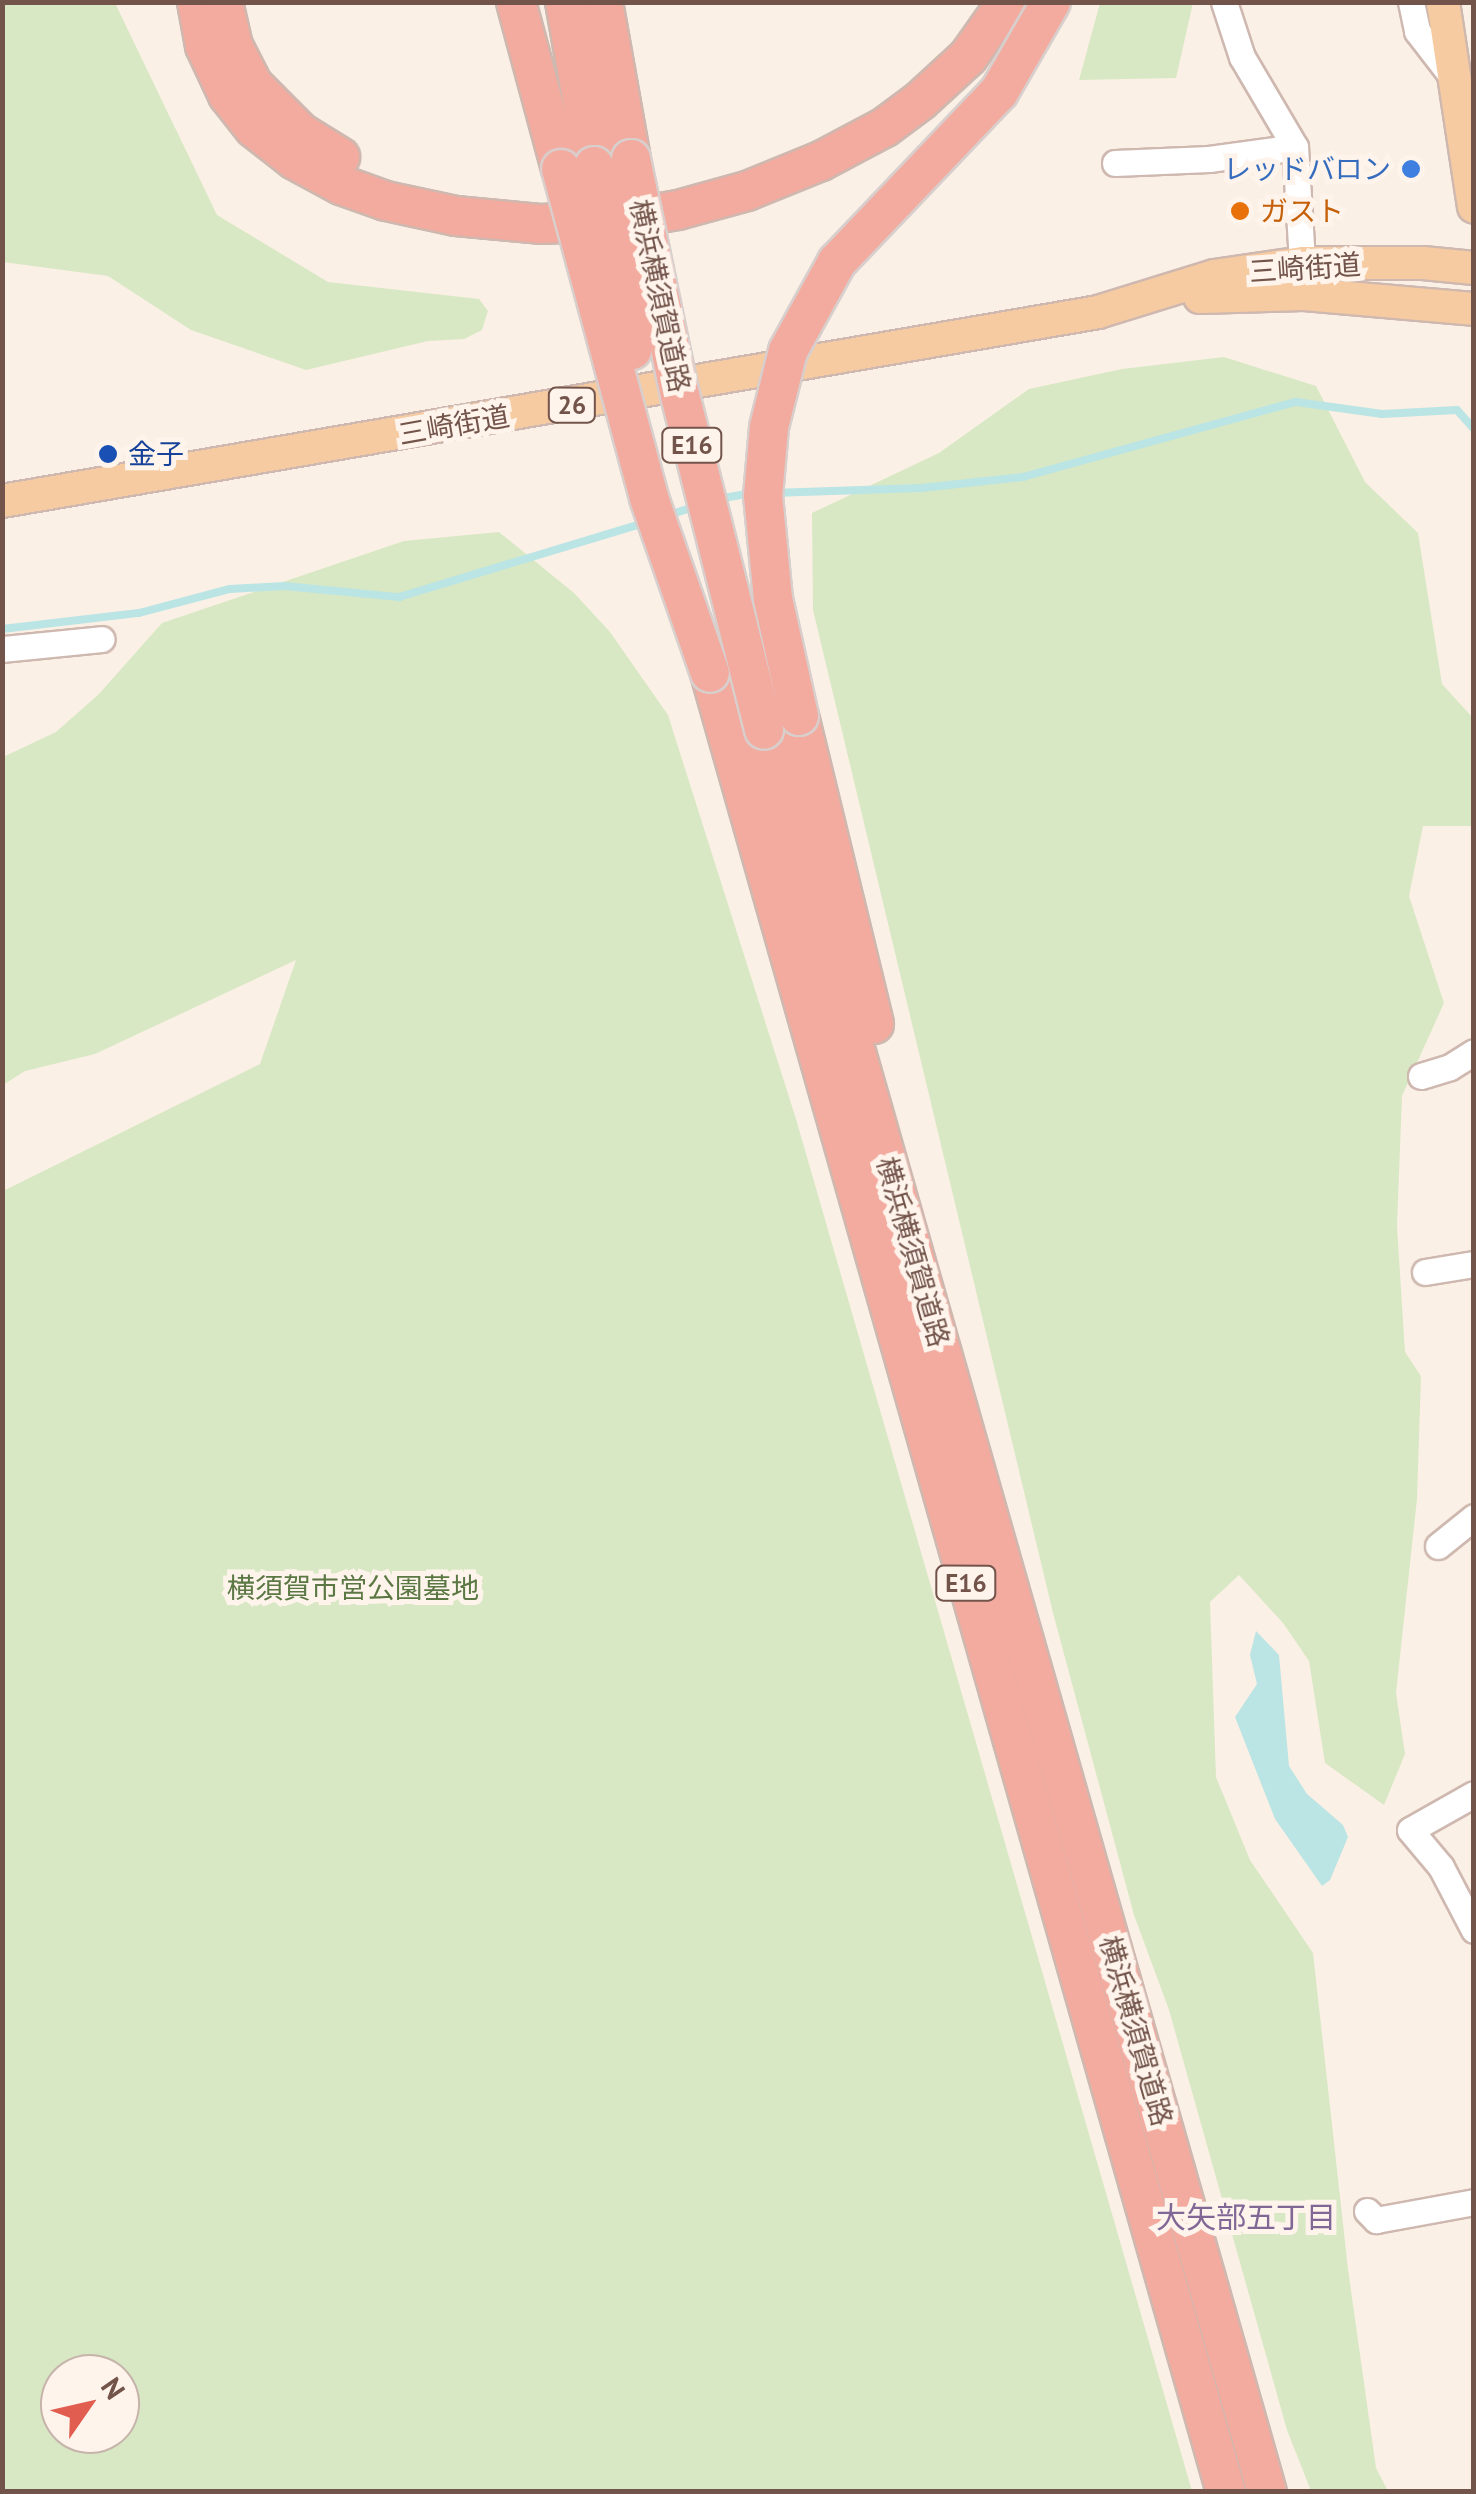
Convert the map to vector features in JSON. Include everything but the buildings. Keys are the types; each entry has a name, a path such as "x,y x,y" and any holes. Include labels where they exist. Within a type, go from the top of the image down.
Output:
{"highway":[{"path":"196,2 205,46 228,95 254,128 295,160 341,185 386,201 456,216 540,224 612,221 678,210 747,191 821,161 884,127 920,101 968,56 1007,2"},
{"path":"223,2 233,46 253,85 284,119 321,147 404,182 499,198 541,200 606,198 681,186 798,145 902,86 940,53 979,2"},
{"path":"516,2 577,167"},
{"path":"565,2 577,167"},
{"name":"横浜横須賀道路","path":"604,2 680,395 782,723 976,1474 1267,2492"},
{"path":"782,723 763,496 769,427 788,351 837,262 999,92 1050,2"},
{"name":"横浜横須賀道路","path":"577,167 649,498 710,673 1226,2492"}],"main road":[{"path":"1443,2 1474,207"},
{"name":"三崎街道","path":"2,501 890,350 1141,301 1423,263 1474,268"},
{"name":"三崎街道","path":"1303,278 1474,308"}],"street":[{"path":"1224,2 1242,56 1295,146 1303,278"},
{"path":"1411,2 1417,31 1454,79"},
{"path":"1115,163 1210,159 1295,146"},
{"path":"2,648 102,639"},
{"path":"1421,1076 1474,1052"},
{"path":"1425,1272 1474,1264"},
{"path":"1438,1546 1474,1517"},
{"path":"1474,1794 1410,1830 1441,1867 1474,1930"},
{"path":"1366,2211 1376,2220 1474,2202"}],"green space":[{"path":"2,3 115,3 217,215 328,282 479,299 488,311 482,330 464,339 428,341 306,370 191,330 108,276 3,262"},
{"path":"1100,3 1193,3 1176,78 1079,80"},
{"path":"1224,357 1316,386 1365,482 1418,533 1442,684 1473,718 1473,826 1423,826 1409,896 1444,1003 1402,1096 1397,1226 1405,1352 1421,1376 1417,1499 1396,1693 1405,1754 1384,1805 1325,1763 1309,1661 1283,1623 1239,1575 1210,1602 1216,1777 1250,1860 1313,1953 1348,2269 1376,2468 1388,2491 1311,2491 1287,2430 1169,2010 1134,1915 1053,1613 813,610 812,513 939,453 1029,389 1122,369"},
{"name":"横須賀市営公園墓地","path":"499,532 574,593 610,632 668,715 796,1119 1192,2491 3,2491 3,1191 260,1064 296,960 95,1054 25,1071 3,1085 3,757 56,732 98,695 162,623 404,541"}],"water":[{"path":"1256,1631 1279,1655 1289,1766 1307,1794 1343,1825 1348,1837 1330,1880 1322,1886 1275,1819 1235,1717 1257,1684 1250,1655"}],"waterway":[{"path":"772,493 921,488 1023,477 1296,402 1382,414 1457,410"},
{"path":"1457,410 1474,429"},
{"path":"718,499 753,493"},
{"path":"665,516 695,507"},
{"path":"2,629 139,613 230,589 284,586 399,597 647,522"}],"place":[{"name":"レッドバロン","path":"1411,169"},
{"name":"ガスト","path":"1240,211"},
{"name":"金子","path":"108,454"}],"district":[{"name":"大矢部五丁目","path":"1246,2217"}]}
